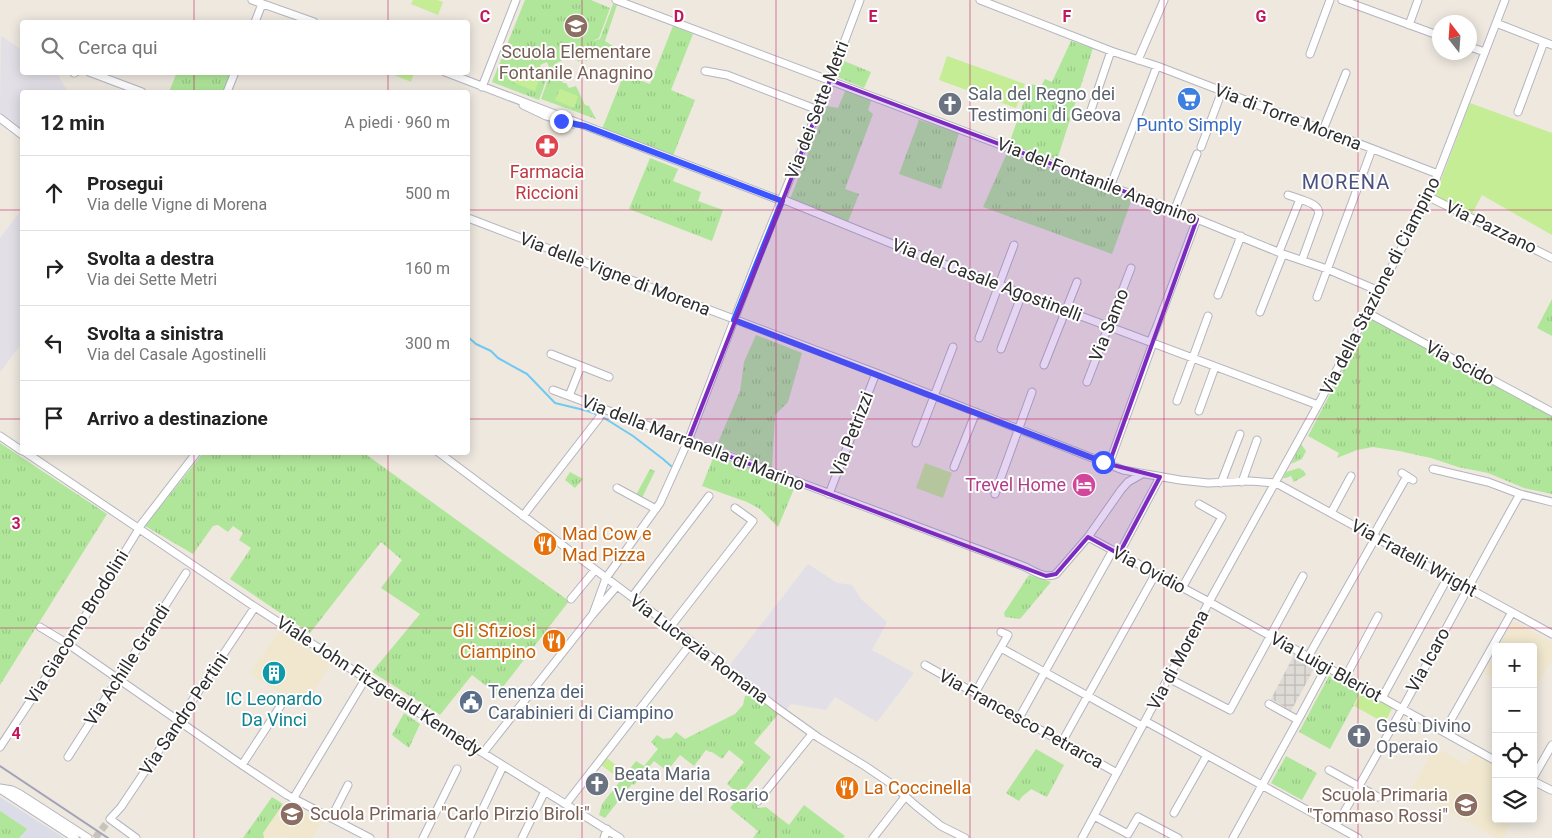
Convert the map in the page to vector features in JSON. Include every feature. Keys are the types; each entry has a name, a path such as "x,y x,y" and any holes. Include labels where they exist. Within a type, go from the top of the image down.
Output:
{"street":[{"path":"252,0 308,20"},
{"path":"482,87 516,0"},
{"name":"Via del Fontanile Anagnino","path":"616,0 1197,219 1380,291"},
{"name":"Via dei Sette Metri","path":"593,614 606,578 656,509 675,471 860,0"},
{"name":"Via di Torre Morena","path":"980,0 1438,174"},
{"path":"1138,60 1164,0"},
{"path":"1310,54 1330,0"},
{"path":"1342,0 1432,33"},
{"path":"1409,25 1418,0"},
{"name":"Via della Stazione di Ciampino","path":"1276,483 1429,197 1505,0"},
{"path":"256,20 262,4"},
{"path":"1496,23 1552,45"},
{"path":"1518,112 1544,42"},
{"path":"1477,50 1484,52"},
{"path":"1090,110 1111,51"},
{"path":"1110,187 1156,66"},
{"path":"705,71 727,75 818,110"},
{"path":"1323,130 1346,73"},
{"path":"98,75 137,90"},
{"path":"228,90 234,75"},
{"name":"Via del Casale Agostinelli","path":"452,75 505,95 546,116 570,124 585,126 782,200 1108,327 1153,342 1318,405"},
{"path":"1174,211 1222,91"},
{"path":"0,118 20,133"},
{"path":"1317,297 1372,149"},
{"path":"1288,195 1319,209 1302,260"},
{"name":"Via Pazzano","path":"1429,197 1552,258"},
{"path":"1260,312 1300,199"},
{"name":"Via delle Vigne di Morena","path":"470,219 876,373 1124,470 1194,482 1222,484 1242,482 1276,483"},
{"path":"1109,464 1153,342 1152,338 1197,219"},
{"path":"1218,295 1241,236"},
{"path":"979,338 1014,245"},
{"name":"Via Samo","path":"1086,382 1132,268"},
{"path":"1044,365 1077,282"},
{"path":"1001,349 1022,294"},
{"name":"Via Scido","path":"1368,313 1552,412"},
{"path":"1177,401 1208,316"},
{"path":"916,443 953,347"},
{"name":"Via della Marranella di Marino","path":"551,354 609,377"},
{"name":"Via della Marranella di Marino","path":"569,396 581,366"},
{"path":"1199,411 1215,367"},
{"name":"Via Petrizzi","path":"829,494 876,373"},
{"name":"Via della Marranella di Marino","path":"554,390 1047,576 1056,574 1088,537 1128,482 1143,474"},
{"path":"995,494 1032,392"},
{"path":"954,467 976,412"},
{"path":"523,516 599,418"},
{"path":"1222,484 1240,434"},
{"name":"Viale John Fitzgerald Kennedy","path":"0,436 20,449"},
{"path":"1242,482 1257,440"},
{"name":"Viale John Fitzgerald Kennedy","path":"28,455 255,607 503,766 620,838"},
{"name":"Via Giacomo Brodolini","path":"0,747 68,644 138,528 195,455"},
{"name":"Via Lucrezia Romana","path":"442,455 812,734 873,771 896,787 905,797 941,826 965,838"},
{"path":"1433,469 1488,482 1520,494 1552,502"},
{"path":"1019,718 1160,476"},
{"path":"1331,513 1351,476"},
{"path":"1308,657 1407,476"},
{"name":"Via Fratelli Wright","path":"1276,483 1552,634"},
{"name":"Via di Morena","path":"1082,838 1209,602 1276,483"},
{"path":"617,488 656,509"},
{"name":"Via Icaro","path":"1336,826 1520,494"},
{"path":"632,597 709,496"},
{"path":"1182,588 1222,517 1199,504"},
{"path":"671,626 753,521 735,508"},
{"name":"Via Ovidio","path":"1088,537 1209,602"},
{"path":"571,599 595,570"},
{"name":"Via Achille Grandi","path":"68,756 186,573"},
{"path":"1062,742 1156,574"},
{"path":"1168,678 1230,710 1303,576"},
{"path":"1382,698 1448,577"},
{"path":"483,753 617,586"},
{"name":"Via Luigi Bleriot","path":"1209,602 1492,759"},
{"name":"Via Sandro Pertini","path":"136,838 110,819 121,807 180,722 255,607"},
{"path":"1444,732 1512,612"},
{"path":"1344,678 1378,616"},
{"path":"40,627 68,644 242,766 294,798 370,838"},
{"path":"975,693 1008,635 1001,632"},
{"path":"566,804 692,642"},
{"path":"1001,648 1088,696 1207,755 1358,838"},
{"name":"Via Francesco Petrarca","path":"925,664 1117,773"},
{"path":"1233,838 1326,668"},
{"path":"294,798 366,678"},
{"path":"242,766 285,699"},
{"path":"1268,704 1298,720"},
{"path":"758,801 812,734"},
{"path":"1534,778 1552,745"},
{"path":"1174,813 1207,755"},
{"path":"469,838 503,766"},
{"path":"423,838 457,769"},
{"path":"1329,770 1378,797"},
{"path":"1537,781 1551,790"},
{"path":"332,818 348,785"},
{"path":"0,788 76,838"},
{"path":"0,788 12,790 20,794 88,838"},
{"path":"522,838 545,791"},
{"path":"873,838 905,797"},
{"path":"1094,816 1127,836 1138,817 1178,838"},
{"path":"604,838 607,829"}],"highlighted area":[{"path":"830,80 1197,219 1109,464 1160,477 1119,554 1088,537 1056,574 1046,576 688,441"}],"shaded area":[{"path":"1,36 20,49 20,75 58,75 67,90 20,90 20,129 0,114"},
{"path":"20,212 20,346 0,372 0,238"},
{"path":"808,564 837,583 852,585 861,599 887,622 872,650 914,673 877,722 835,697 826,710 791,704 786,710 729,666"},
{"path":"1513,621 1552,642 1552,659 1537,686 1537,643 1500,643"},
{"path":"279,631 331,664 304,707 249,674"},
{"path":"1294,655 1310,663 1312,660 1316,665 1289,713 1283,711 1285,707 1271,699"},
{"path":"1492,658 1492,677 1484,673"},
{"name":"Scuola Primaria \"Tommaso Rossi\"","path":"1435,747 1467,765 1475,753 1492,762 1492,823 1512,823 1503,838 1496,838 1411,790"},
{"path":"0,797 64,838 0,838"},
{"name":"Scuola Primaria \"Carlo Pirzio Biroli\"","path":"283,804 286,806 288,804 323,822 312,838 263,837 263,833"}],"green space":[{"path":"413,0 437,0 443,2 438,15 411,4"},
{"path":"525,0 591,0 610,8 599,38 593,41 600,39 613,4 617,5 605,41 619,50 608,56 605,51 586,61 583,58 578,62 574,54 555,64 563,83 566,83 569,88 576,86 585,105 589,106 596,119 541,99 549,77 552,74 547,62 540,65 547,78 539,100 492,82"},
{"path":"673,26 693,34 671,90 695,100 673,156 602,129 624,74 650,84"},
{"path":"1071,41 1093,48 1057,160 1009,144 1030,84 1041,86 1045,79 1052,82"},
{"path":"947,56 1025,84 1016,108 939,80"},
{"path":"844,61 871,72 864,88 837,77"},
{"path":"516,71 539,80 535,91 512,82"},
{"path":"176,75 229,75 224,90 170,90"},
{"path":"394,75 413,75 411,82"},
{"path":"560,89 578,96 574,108 555,100"},
{"path":"846,89 872,98 868,110 873,114 845,189 859,194 848,222 790,199 827,106 838,108"},
{"path":"1470,103 1552,133 1552,235 1482,195 1472,214 1435,196"},
{"path":"919,120 959,133 941,189 899,174"},
{"path":"1007,153 1132,199 1112,254 983,207"},
{"path":"650,158 678,169 673,181 701,192 698,201 723,210 712,241 629,209"},
{"path":"1552,299 1552,336 1537,328"},
{"path":"1370,318 1552,415 1552,494 1524,488 1488,473 1399,451 1373,447 1357,450 1337,458 1339,453 1308,436"},
{"path":"756,335 802,353 788,402 775,415 772,469 717,445 740,391 744,362"},
{"path":"0,443 107,514 0,685"},
{"path":"1301,444 1306,451 1302,459 1291,464"},
{"path":"715,453 796,484 778,527 760,509 747,502 702,486"},
{"path":"201,455 367,455 569,601 496,696 493,691 472,675 440,715 372,672 420,614 381,588 402,560 381,542 310,633 230,579 251,548 239,540 243,533 233,526 228,532 218,525 213,526 193,554 145,526"},
{"path":"925,463 952,473 943,498 916,488"},
{"path":"1299,468 1306,475 1294,482 1291,476 1283,478 1286,472"},
{"path":"650,469 655,471 642,498 636,495"},
{"path":"570,472 583,479 575,488 565,480"},
{"path":"1029,575 1051,582 1020,619 1005,617 1004,613"},
{"path":"1329,676 1360,693 1330,749 1299,732"},
{"path":"1363,690 1393,706 1385,723 1354,706"},
{"path":"752,695 779,713 754,743 771,757 743,792 755,802 758,808 766,807 789,825 804,805 845,836 843,838 753,838 758,831 730,808 740,795 727,784 744,762 729,750 722,759 706,750 694,766 680,755 667,771 654,761 634,785 632,784 605,818 599,815 602,804 636,761 644,766 658,749 651,742 657,735 663,739 671,738 676,732 685,739 735,714 743,705 745,696"},
{"path":"404,713 420,724 409,748 392,735"},
{"path":"1036,749 1064,765 1047,797 1031,789 1019,801 1006,793"},
{"path":"1286,756 1317,773 1302,800 1271,783"},
{"path":"607,758 622,770 617,777 601,765"},
{"path":"272,797 283,804 263,833 264,838 243,838"},
{"path":"0,811 27,829 19,838 0,838"}],"waterway":[{"path":"470,339 476,344 491,351 498,358 527,374 555,403 601,416 633,436 671,466"}],"tunnel":[{"path":"95,838 110,819"}],"railway":[{"path":"0,766 108,838"}],"place":[{"name":"Scuola Elementare Fontanile Anagnino","path":"576,26"},
{"name":"Punto Simply","path":"1189,99"},
{"name":"Sala del Regno dei Testimoni di Geova","path":"950,104"},
{"name":"Farmacia Riccioni","path":"547,146"},
{"name":"Trevel Home","path":"1084,485"},
{"name":"Mad Cow e Mad Pizza","path":"545,544"},
{"name":"Gli Sfiziosi Ciampino","path":"554,641"},
{"name":"IC Leonardo Da Vinci","path":"274,673"},
{"name":"Tenenza dei Carabinieri di Ciampino","path":"471,702"},
{"name":"Gesù Divino Operaio","path":"1359,736"},
{"name":"Beata Maria Vergine del Rosario","path":"597,784"},
{"name":"La Coccinella","path":"847,788"},
{"name":"Scuola Primaria \"Tommaso Rossi\"","path":"1466,805"},
{"name":"Scuola Primaria \"Carlo Pirzio Biroli\"","path":"292,814"}],"district":[{"name":"MORENA","path":"1346,182"}],"route":[{"path":"561,121 585,126 782,201 734,320 876,373 1103,462"}]}
